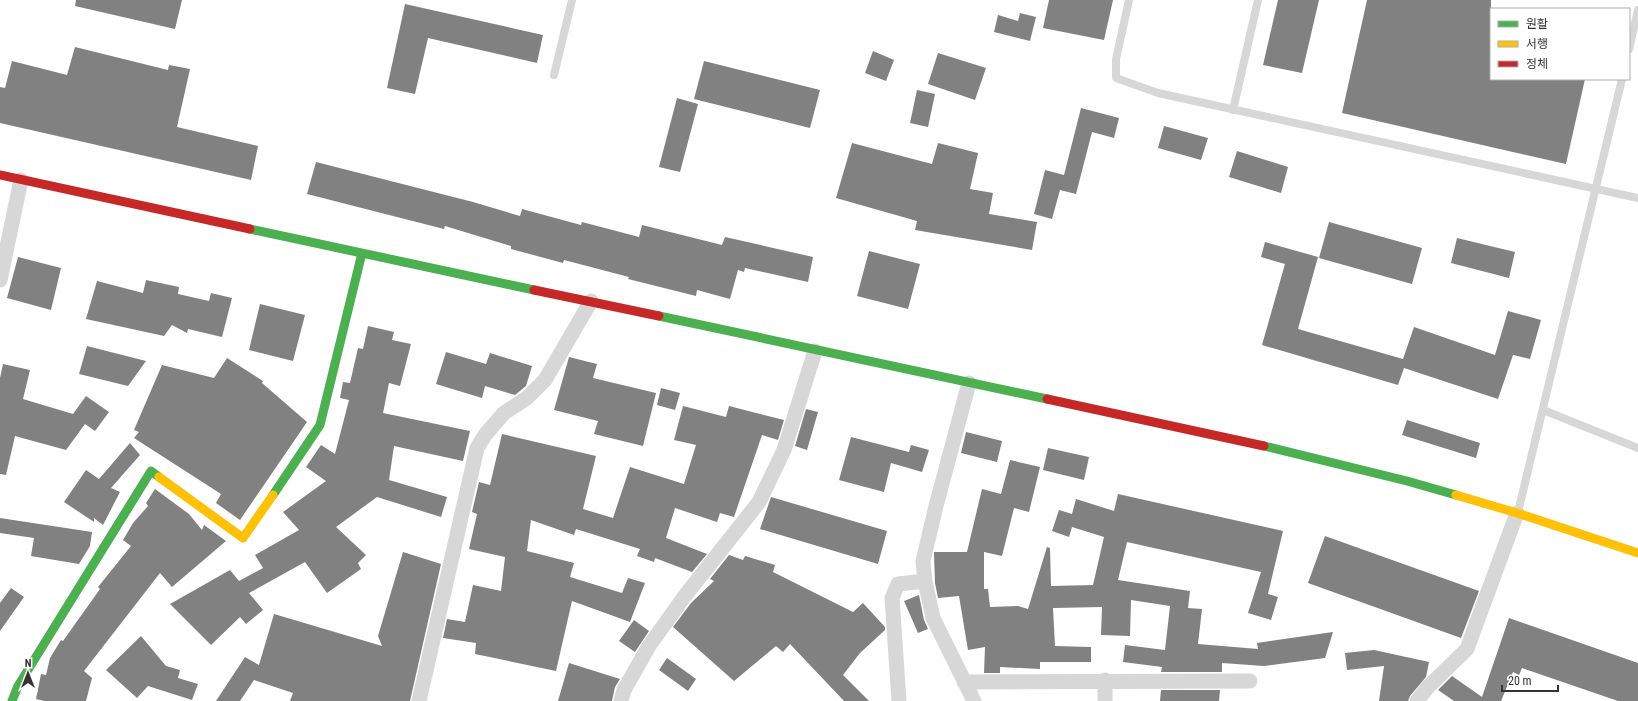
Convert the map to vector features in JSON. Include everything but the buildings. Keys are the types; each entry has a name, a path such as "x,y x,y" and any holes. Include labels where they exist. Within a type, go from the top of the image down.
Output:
{"main road":[{"path":"0,175 591,301 815,351 1131,416 1328,461 1407,481 1517,513 1638,553"},
{"path":"12,701 18,686 151,471 244,538 320,425 362,253"}],"street":[{"path":"0,280 21,180"},
{"path":"419,701 477,448 485,435 504,413 527,398 544,380 591,301"},
{"path":"621,701 624,690 653,640 684,596 759,502 784,450 815,351"},
{"path":"969,383 923,561 925,581 933,618 974,701"},
{"path":"1418,701 1426,688 1467,649 1517,513"},
{"path":"899,701 892,598 898,584 925,581"},
{"path":"964,682 1105,680 1250,681"},
{"path":"1104,701 1105,680"}],"lane":[{"path":"554,75 572,0"},
{"path":"1129,0 1116,59 1116,78 1158,93 1638,198"},
{"path":"1233,110 1258,0"},
{"path":"1630,45 1638,10"},
{"path":"1517,513 1597,189 1622,80"},
{"path":"1542,410 1638,448"}],"traffic: fast":[{"path":"250,229 534,290"},
{"path":"273,495 320,425 362,253"},
{"path":"659,316 1047,399"},
{"path":"1264,446 1407,481 1456,495"},
{"path":"12,701 18,686 151,471 159,477"}],"traffic: slow":[{"path":"159,477 243,538 273,495"},
{"path":"1456,495 1517,513 1638,553"}],"traffic: jam":[{"path":"0,175 250,229"},
{"path":"534,290 659,316"},
{"path":"1047,399 1264,446"}]}
